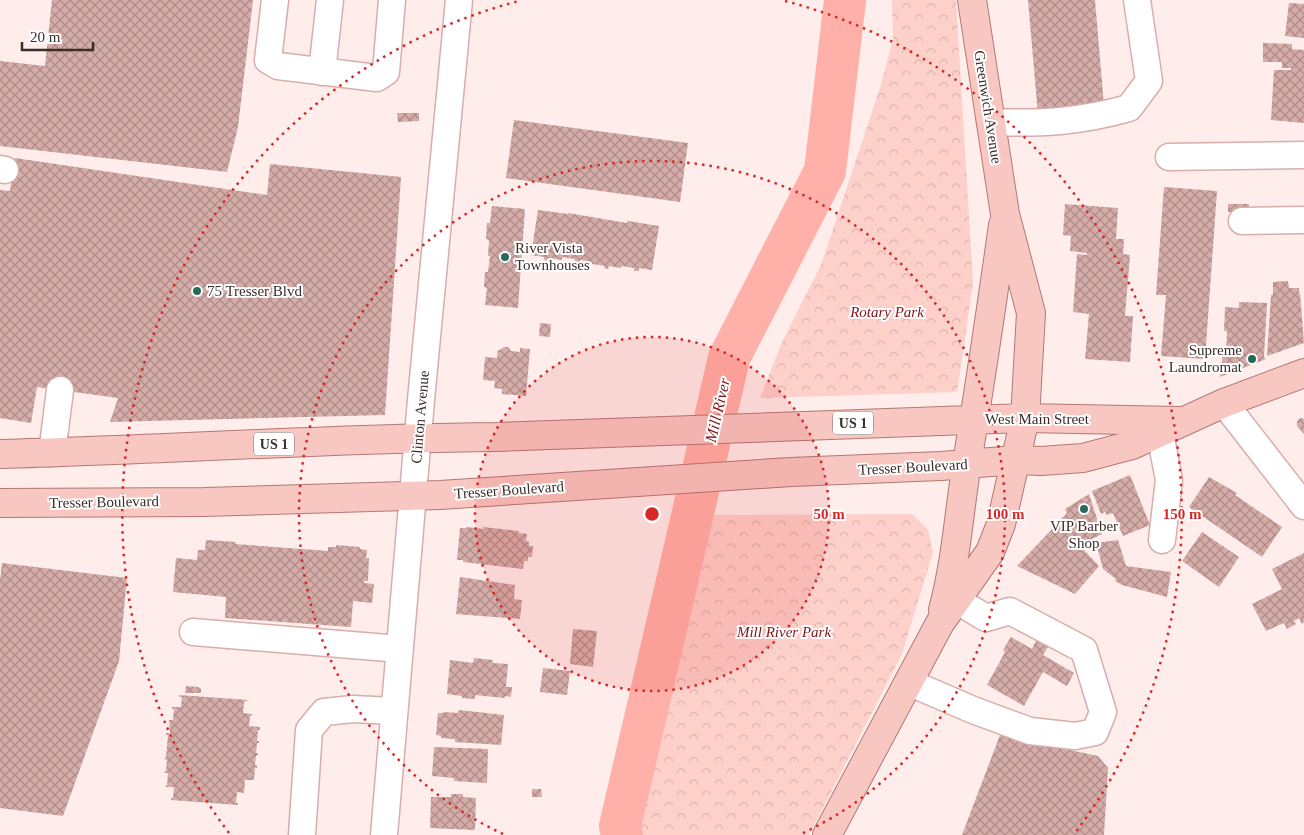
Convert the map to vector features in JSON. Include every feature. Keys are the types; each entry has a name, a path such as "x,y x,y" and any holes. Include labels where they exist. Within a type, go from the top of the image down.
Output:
{"main road":[{"name":"Greenwich Avenue","path":"972,0 1005,214 1032,313 1025,418 1016,460"},
{"name":"Greenwich Avenue","path":"975,419 1005,214"},
{"name":"West Main Street","path":"827,835 940,623 990,552 1001,524 1016,460 1041,462 1083,458 1132,445 1224,403 1304,373"},
{"name":"US 1","path":"0,454 129,451 419,437 498,437 975,419"},
{"name":"West Main Street","path":"940,623 951,574 975,419 1186,421"},
{"name":"Tresser Boulevard","path":"0,504 204,502 414,496 790,472 967,465 1016,460"}],"street":[{"path":"275,0 268,60 278,66 377,78 386,72 392,0"},
{"path":"322,72 330,0"},
{"name":"Clinton Avenue","path":"384,835 459,0"},
{"path":"990,122 1033,123 1075,121 1129,108 1149,81 1138,0"},
{"path":"1169,157 1304,156"},
{"path":"1242,221 1304,220"},
{"path":"52,453 60,390"},
{"path":"1224,403 1304,506"},
{"path":"1160,433 1169,480 1162,540"},
{"path":"908,682 973,710 1030,731 1075,736 1095,732 1103,712 1084,650 1010,611 986,618 956,600"},
{"path":"193,632 400,649"},
{"path":"302,835 309,730 324,712 353,709 394,710"}],"green space":[{"name":"Rotary Park","path":"892,0 956,0 973,283 957,392 760,398 782,342 821,265 881,85 893,39"},
{"name":"Mill River Park","path":"912,514 928,530 933,552 902,654 809,835 622,835 620,826 692,515"}],"building":[{"path":"52,0 253,0 238,127 227,172 0,146 0,61 45,66"},
{"path":"1028,0 1095,0 1104,106 1038,115"},
{"path":"1289,3 1304,4 1304,38 1285,36"},
{"path":"1263,43 1292,44 1292,49 1304,50 1304,123 1271,120 1274,70 1291,70 1291,68 1282,68 1282,62 1263,62"},
{"path":"397,113 419,113 419,121 398,122"},
{"path":"514,120 688,143 680,202 506,178"},
{"name":"75 Tresser Blvd","path":"15,158 267,195 270,164 401,177 385,415 110,422 118,398 37,387 31,423 0,418 0,190 10,191"},
{"path":"1164,187 1217,191 1205,359 1161,356 1166,295 1156,295"},
{"path":"1065,204 1118,208 1116,239 1124,239 1123,254 1130,255 1125,316 1133,316 1130,362 1085,359 1089,314 1073,312 1077,254 1087,255 1087,253 1070,251 1071,236 1063,235"},
{"path":"1228,204 1249,204 1249,212 1228,212"},
{"name":"River Vista Townhouses","path":"492,206 525,209 518,308 485,305 487,288 484,287 485,272 488,272 490,256 488,256 489,240 486,239 487,223 490,223"},
{"path":"538,210 659,226 652,270 639,268 639,271 634,271 634,268 622,266 621,268 609,266 608,269 604,268 605,266 592,264 592,262 580,260 579,263 574,262 575,259 562,257 562,260 549,258 549,261 544,260 544,257 531,255"},
{"path":"1288,281 1289,288 1299,288 1304,343 1267,356 1273,282"},
{"path":"1239,302 1267,303 1264,357 1266,359 1220,377 1223,353 1226,354 1227,331 1224,331 1225,307 1239,308"},
{"path":"540,323 551,324 550,337 539,336"},
{"path":"508,347 511,351 520,352 520,348 530,349 526,396 502,394 502,389 494,388 495,381 483,380 485,357 497,358 498,350"},
{"path":"1301,418 1304,419 1304,434 1297,426 1297,421"},
{"path":"1130,475 1150,525 1123,536 1113,513 1107,515 1105,512 1101,514 1092,491"},
{"path":"1209,477 1237,493 1235,495 1282,527 1262,557 1189,507"},
{"path":"1089,494 1102,534 1082,544 1079,536 1076,537 1080,546 1099,566 1075,594 1017,566 1067,513 1065,509"},
{"path":"460,528 519,531 518,533 527,534 526,541 529,542 529,546 533,546 532,557 528,557 528,561 524,561 523,569 457,560"},
{"path":"1202,532 1239,557 1219,587 1182,561"},
{"path":"206,540 328,551 328,547 336,547 336,545 360,547 360,549 367,550 366,558 369,558 368,581 364,581 364,583 374,584 372,603 353,601 351,627 225,618 226,597 173,592 176,558 197,560 198,550 205,550"},
{"path":"1118,540 1126,566 1171,572 1167,597 1122,585 1103,569 1096,543"},
{"path":"1304,553 1304,622 1302,624 1299,618 1294,621 1296,624 1287,629 1284,623 1266,631 1252,604 1282,589 1272,569"},
{"path":"2,563 127,578 119,661 63,816 0,808 0,580"},
{"path":"460,577 515,585 514,599 522,600 520,619 456,614"},
{"path":"573,629 597,631 593,667 570,664"},
{"path":"1011,637 1032,649 1036,641 1048,647 1043,655 1074,673 1067,686 1043,672 1024,706 987,685"},
{"path":"474,658 493,660 492,663 508,664 506,687 512,687 511,697 475,695 475,699 447,694 450,660 473,663"},
{"path":"543,668 570,671 567,695 540,692"},
{"path":"186,686 199,687 201,693 185,693"},
{"path":"179,695 249,700 244,702 243,713 252,714 249,726 260,727 260,730 258,730 257,741 259,743 257,743 256,753 258,755 256,756 255,765 257,768 255,768 254,780 245,780 244,793 237,792 236,803 238,805 171,800 174,787 165,787 167,785 168,773 164,773 167,760 164,759 166,757 168,735 166,733 170,733 169,720 173,720 174,709 172,707 181,707 182,697 179,697"},
{"path":"459,710 504,715 501,745 455,742 455,739 441,738 441,736 436,735 438,713 458,713"},
{"path":"1000,735 1098,756 1108,768 1104,835 962,835"},
{"path":"434,747 488,749 487,783 454,781 454,778 432,776"},
{"path":"532,789 541,789 542,797 532,797"},
{"path":"451,794 463,794 463,797 476,798 475,830 430,828 431,797 451,797"}],"waterway":[{"name":"Mill River","path":"622,835 620,826 729,358 825,171 845,0"}],"place":[{"name":"River Vista Townhouses","path":"505,257"},
{"name":"75 Tresser Blvd","path":"197,291"},
{"name":"Supreme Laundromat","path":"1252,359"},
{"name":"VIP Barber Shop","path":"1084,509"}]}
